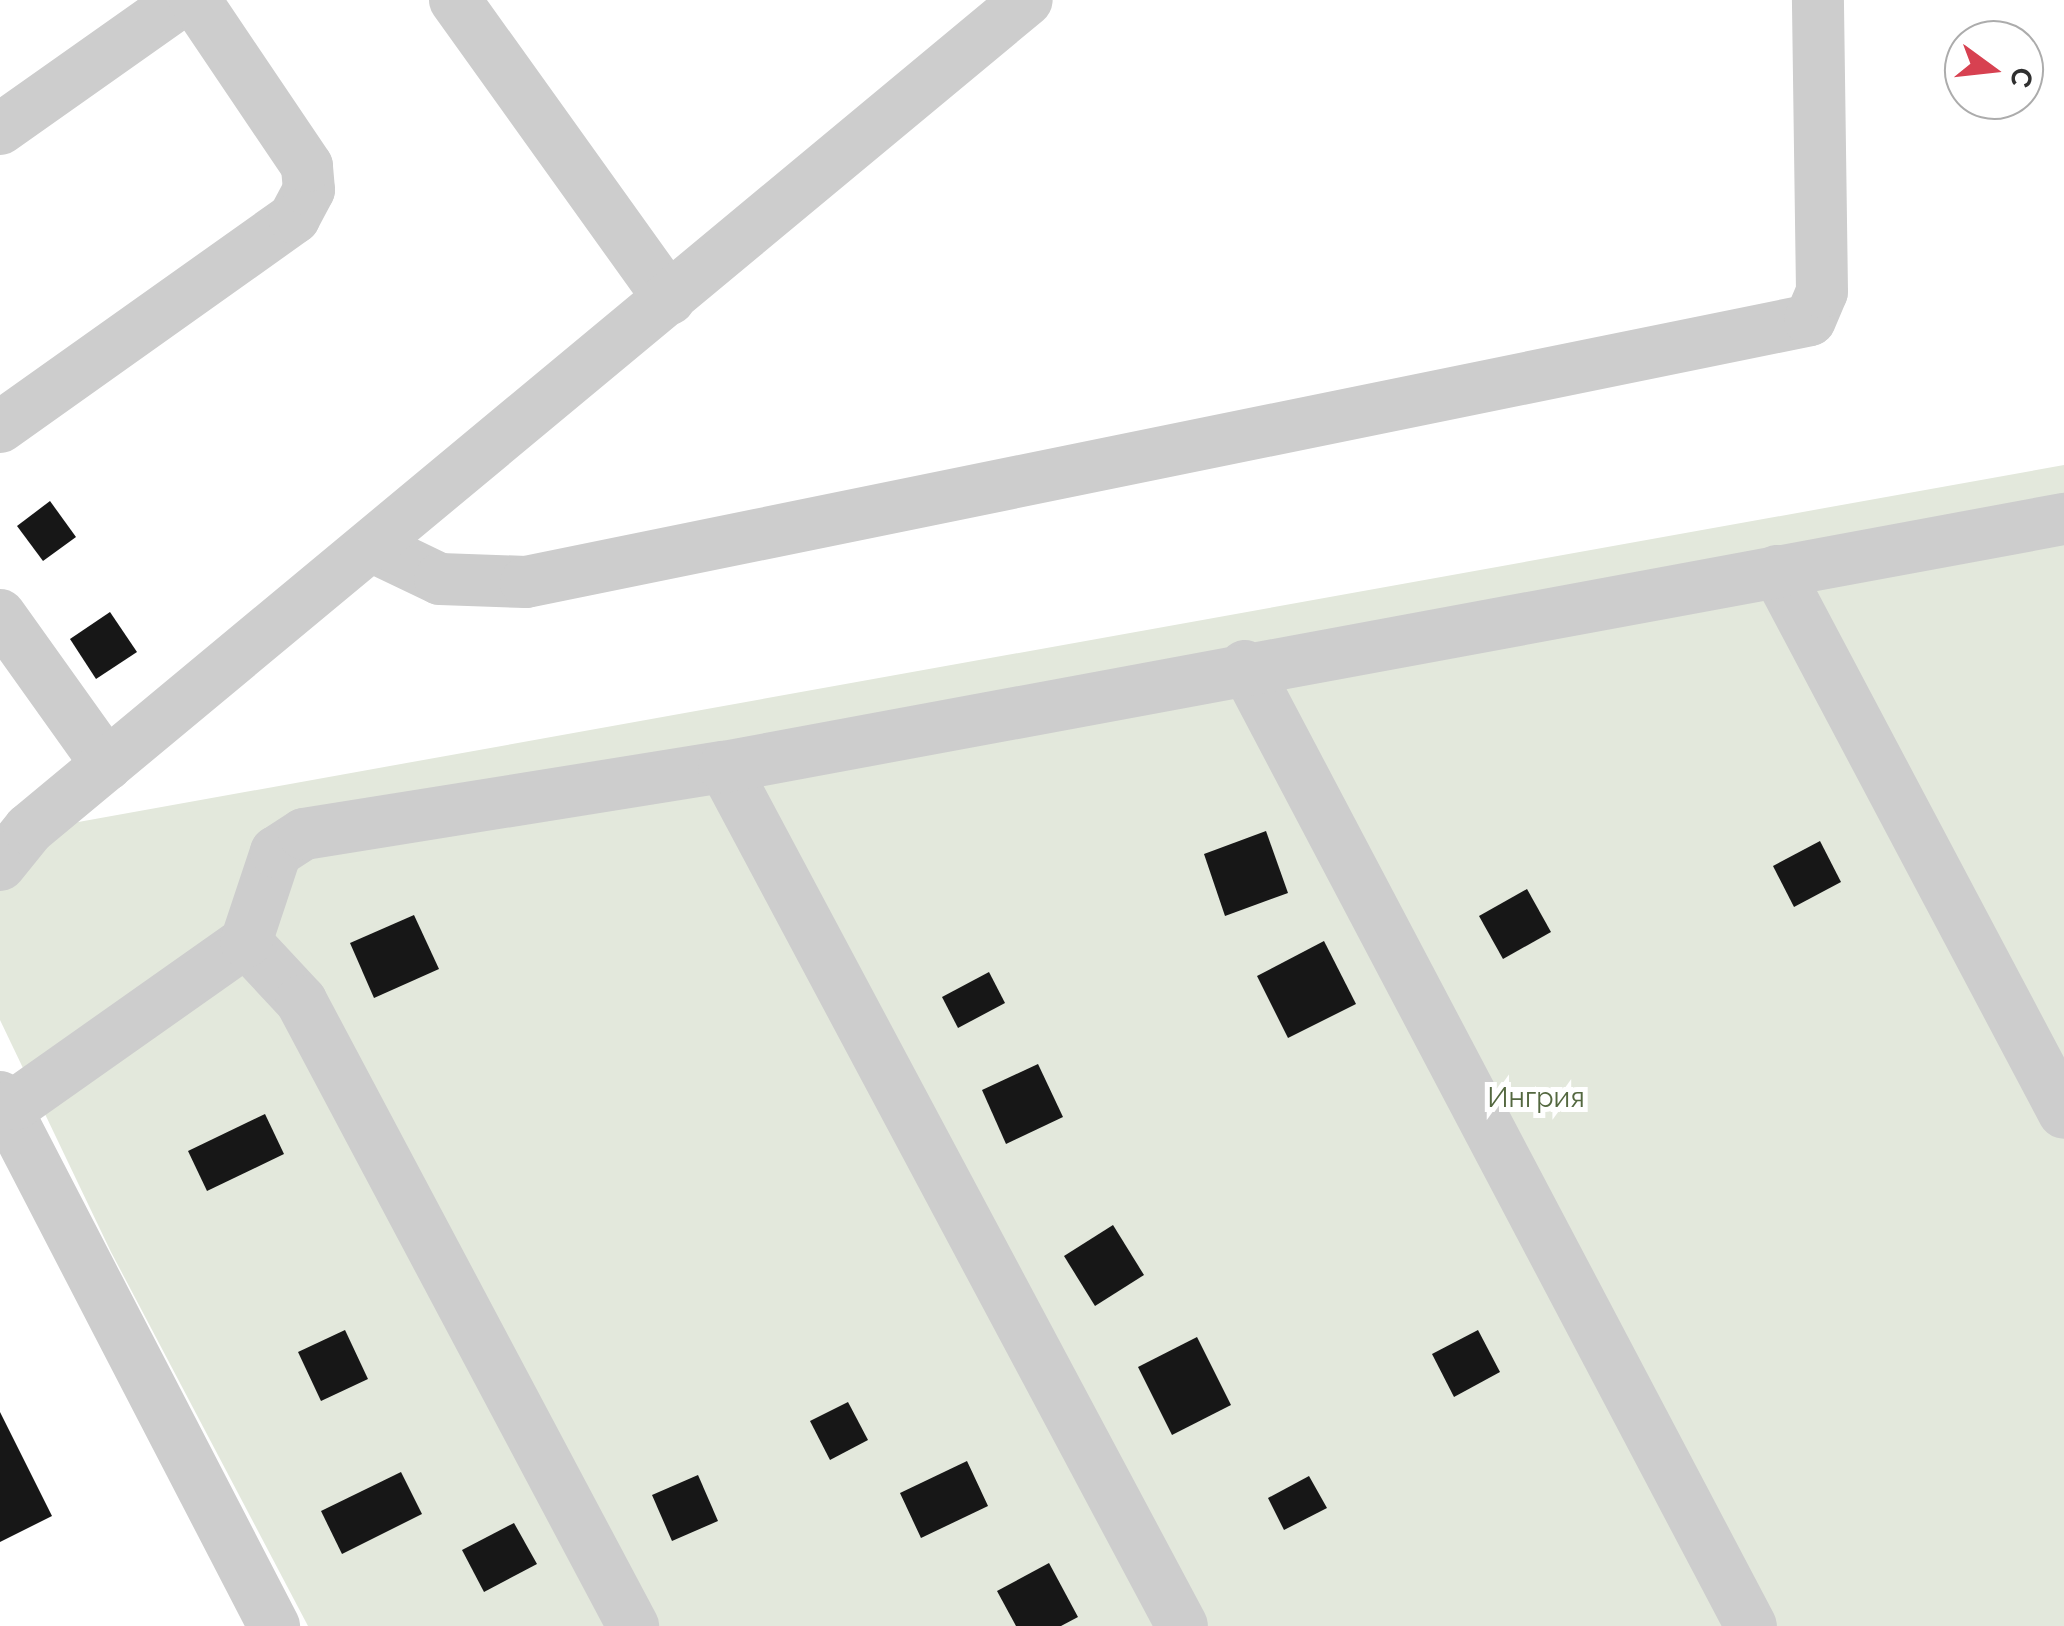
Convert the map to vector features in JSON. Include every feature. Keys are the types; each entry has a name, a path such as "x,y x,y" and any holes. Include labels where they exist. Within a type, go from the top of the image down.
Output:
{"street":[{"path":"0,129 184,0"},
{"path":"0,427 294,218 308,190 307,166 195,0"},
{"path":"456,0 668,299"},
{"path":"0,865 29,829 1027,0"},
{"path":"371,546 440,579 526,582 1810,320 1822,292 1818,0"},
{"path":"274,1626 8,1100 246,942 276,852 304,834 724,767 1245,666 2064,519"},
{"path":"1778,571 2064,1113"},
{"path":"0,615 107,764"},
{"path":"1245,666 1751,1626"},
{"path":"724,767 1182,1626"},
{"path":"246,942 301,1001 633,1626"}],"green space":[{"name":"Ингрия","path":"2064,465 2064,1626 308,1626 111,1252 0,1020 0,889 45,828"}],"building":[{"path":"50,501 76,537 43,561 17,526"},
{"path":"110,612 137,652 96,679 70,639"},
{"path":"1266,831 1288,893 1225,916 1204,854"},
{"path":"1820,841 1841,882 1794,907 1773,866"},
{"path":"1527,889 1551,932 1503,959 1479,916"},
{"path":"414,915 439,969 374,998 350,943"},
{"path":"1324,941 1356,1004 1288,1038 1257,976"},
{"path":"989,972 1005,1003 958,1028 942,997"},
{"path":"1038,1064 1063,1117 1006,1144 982,1090"},
{"path":"265,1114 284,1154 207,1191 188,1151"},
{"path":"1113,1225 1144,1275 1095,1306 1064,1256"},
{"path":"345,1330 368,1379 321,1401 298,1352"},
{"path":"1478,1330 1500,1372 1454,1397 1432,1354"},
{"path":"1197,1337 1231,1405 1172,1435 1138,1367"},
{"path":"848,1402 868,1440 830,1460 810,1421"},
{"path":"0,1412 52,1516 0,1542"},
{"path":"967,1461 988,1506 921,1538 900,1493"},
{"path":"401,1472 422,1514 342,1554 321,1511"},
{"path":"698,1475 718,1521 672,1541 652,1495"},
{"path":"1309,1476 1327,1508 1284,1530 1268,1498"},
{"path":"514,1523 537,1564 484,1592 462,1550"},
{"path":"1049,1563 1078,1617 1061,1626 1016,1626 997,1591"}]}
